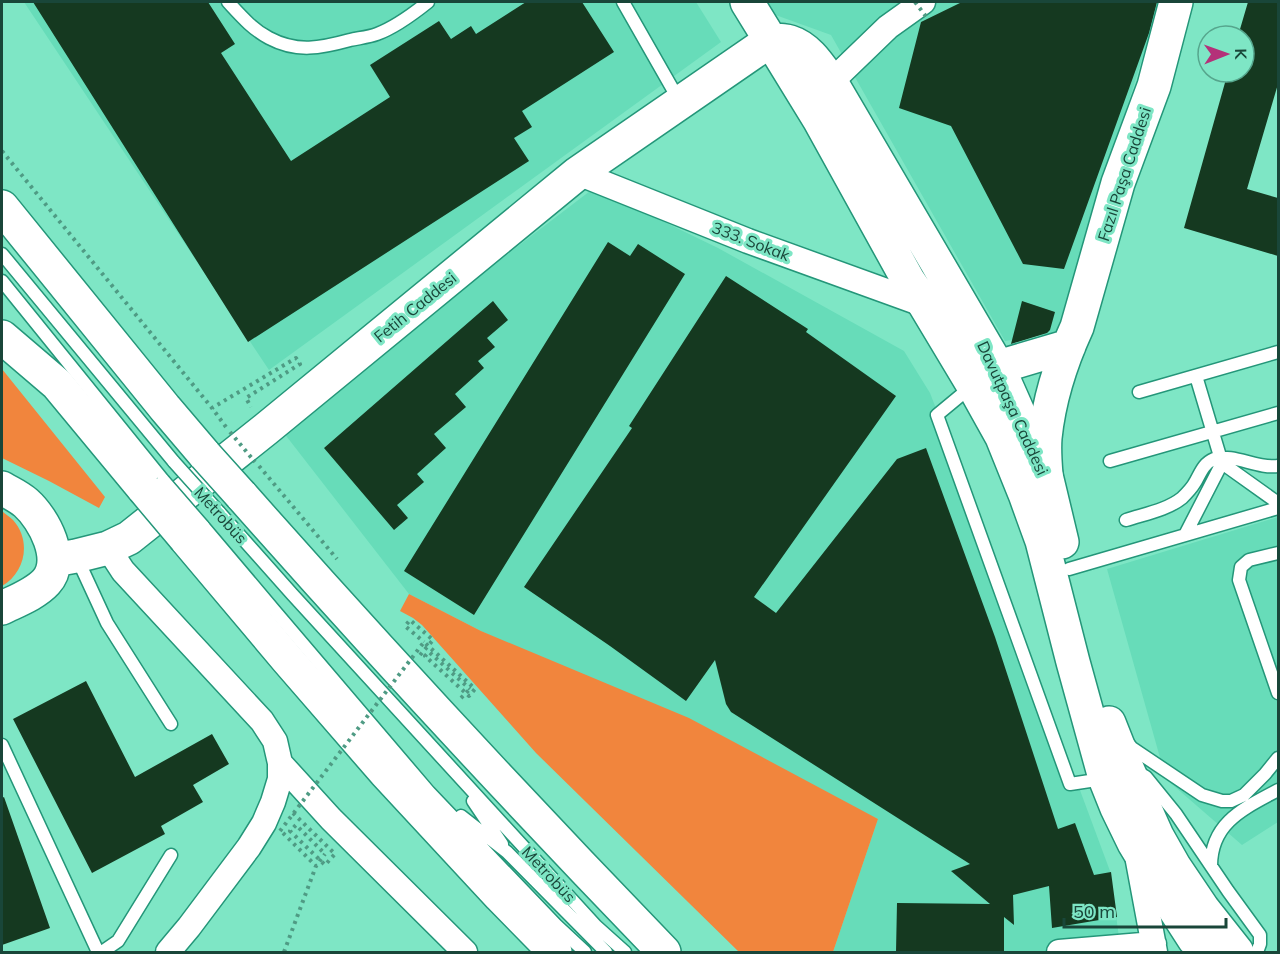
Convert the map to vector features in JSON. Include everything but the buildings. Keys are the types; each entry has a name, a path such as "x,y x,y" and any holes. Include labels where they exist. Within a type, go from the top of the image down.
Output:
{"main road":[{"name":"Davutpaşa Caddesi","path":"747,2 819,119 908,280 925,305 985,376 1002,437 1042,541 1078,682 1116,772 1203,909 1238,952"},
{"name":"Fazıl Paşa Caddesi","path":"1046,475 1045,440 1051,398 1077,327 1118,183 1154,86 1176,2"},
{"name":"Fetih Caddesi","path":"65,558 108,548 129,538 266,429 578,173 771,40"},
{"name":"Davutpaşa Caddesi","path":"771,40 788,41 800,46 831,81 985,376 1046,475 1107,718 1116,772 1117,808 1134,843 1169,901 1194,939 1207,952"},
{"path":"857,189 889,213 906,237 954,321 978,354 988,362 985,376"},
{"path":"2,207 165,408 190,458 230,504 442,718 664,952"},
{"path":"2,315 57,384"},
{"path":"2,337 57,384 154,484 195,532 287,659 384,772 555,952"},
{"path":"985,376 1069,346"},
{"path":"2,489 27,503 65,558 52,571 46,582 33,593 2,608"}],"street":[{"path":"831,81 888,27 925,10"},
{"name":"333. Sokak","path":"578,173 748,241 925,305"},
{"path":"108,548 123,571 262,721 275,741 280,763 280,778 264,823 249,848 168,952"},
{"path":"280,763 331,819 465,952"},
{"path":"1059,952 1154,948 1134,843"}],"lane":[{"path":"228,2 256,31 270,39 293,46 317,48 333,46 378,33 411,15 428,2"},
{"path":"623,2 681,102"},
{"path":"2,254 190,458"},
{"path":"2,281 154,484"},
{"path":"1139,392 1278,352"},
{"path":"985,376 937,415 1070,784 1116,772 1146,777 1161,793 1260,935 1257,952"},
{"path":"1196,376 1221,460 1278,503"},
{"path":"1110,461 1278,413"},
{"path":"1126,520 1173,504 1187,493 1203,467 1214,459 1233,459 1260,466 1278,466"},
{"path":"1185,535 1221,460"},
{"name":"Metrobüs","path":"230,504 451,768 596,926 625,952"},
{"path":"1069,569 1278,507"},
{"name":"Metrobüs","path":"195,532 274,610 429,792 556,925 585,952"},
{"path":"1278,553 1249,560 1241,567 1239,580 1278,693"},
{"path":"65,558 171,724"},
{"path":"1107,718 1132,748 1202,795 1212,799 1231,801 1244,795 1278,758"},
{"path":"2,745 100,952 117,941 171,855"},
{"name":"Metrobüs","path":"451,768 507,852"},
{"path":"1211,866 1213,843 1224,825 1238,813 1278,790"},
{"name":"Metrobüs","path":"429,792 507,852 606,952"}],"path":[{"path":"915,2 925,10"},
{"path":"2,151 255,462"},
{"path":"212,408 296,358 300,364 246,398 266,429"},
{"path":"435,673 419,656 433,640 410,620 405,626 424,642 475,689 469,696 425,656 429,652 470,689"},
{"path":"316,866 280,831 424,642"},
{"path":"284,952 316,866 325,854 296,825 290,831 325,865 335,854 293,813"}],"shaded area":[{"path":"24,2 696,2 721,42 269,370"},
{"path":"763,2 1160,2 1056,333 1005,341 831,35 770,13"},
{"path":"594,188 718,248 904,351 930,393 1110,871 1121,952 833,952 878,819 481,631 409,594 280,428"},
{"path":"2,369 105,497 99,508 2,458"},
{"path":"2,511 19,528 24,547 21,565 10,580 2,586"},
{"path":"1278,517 1278,822 1242,845 1166,779 1107,569"},
{"path":"409,594 481,631 689,718 878,819 833,952 739,952 536,753 422,625 400,611"}]}
